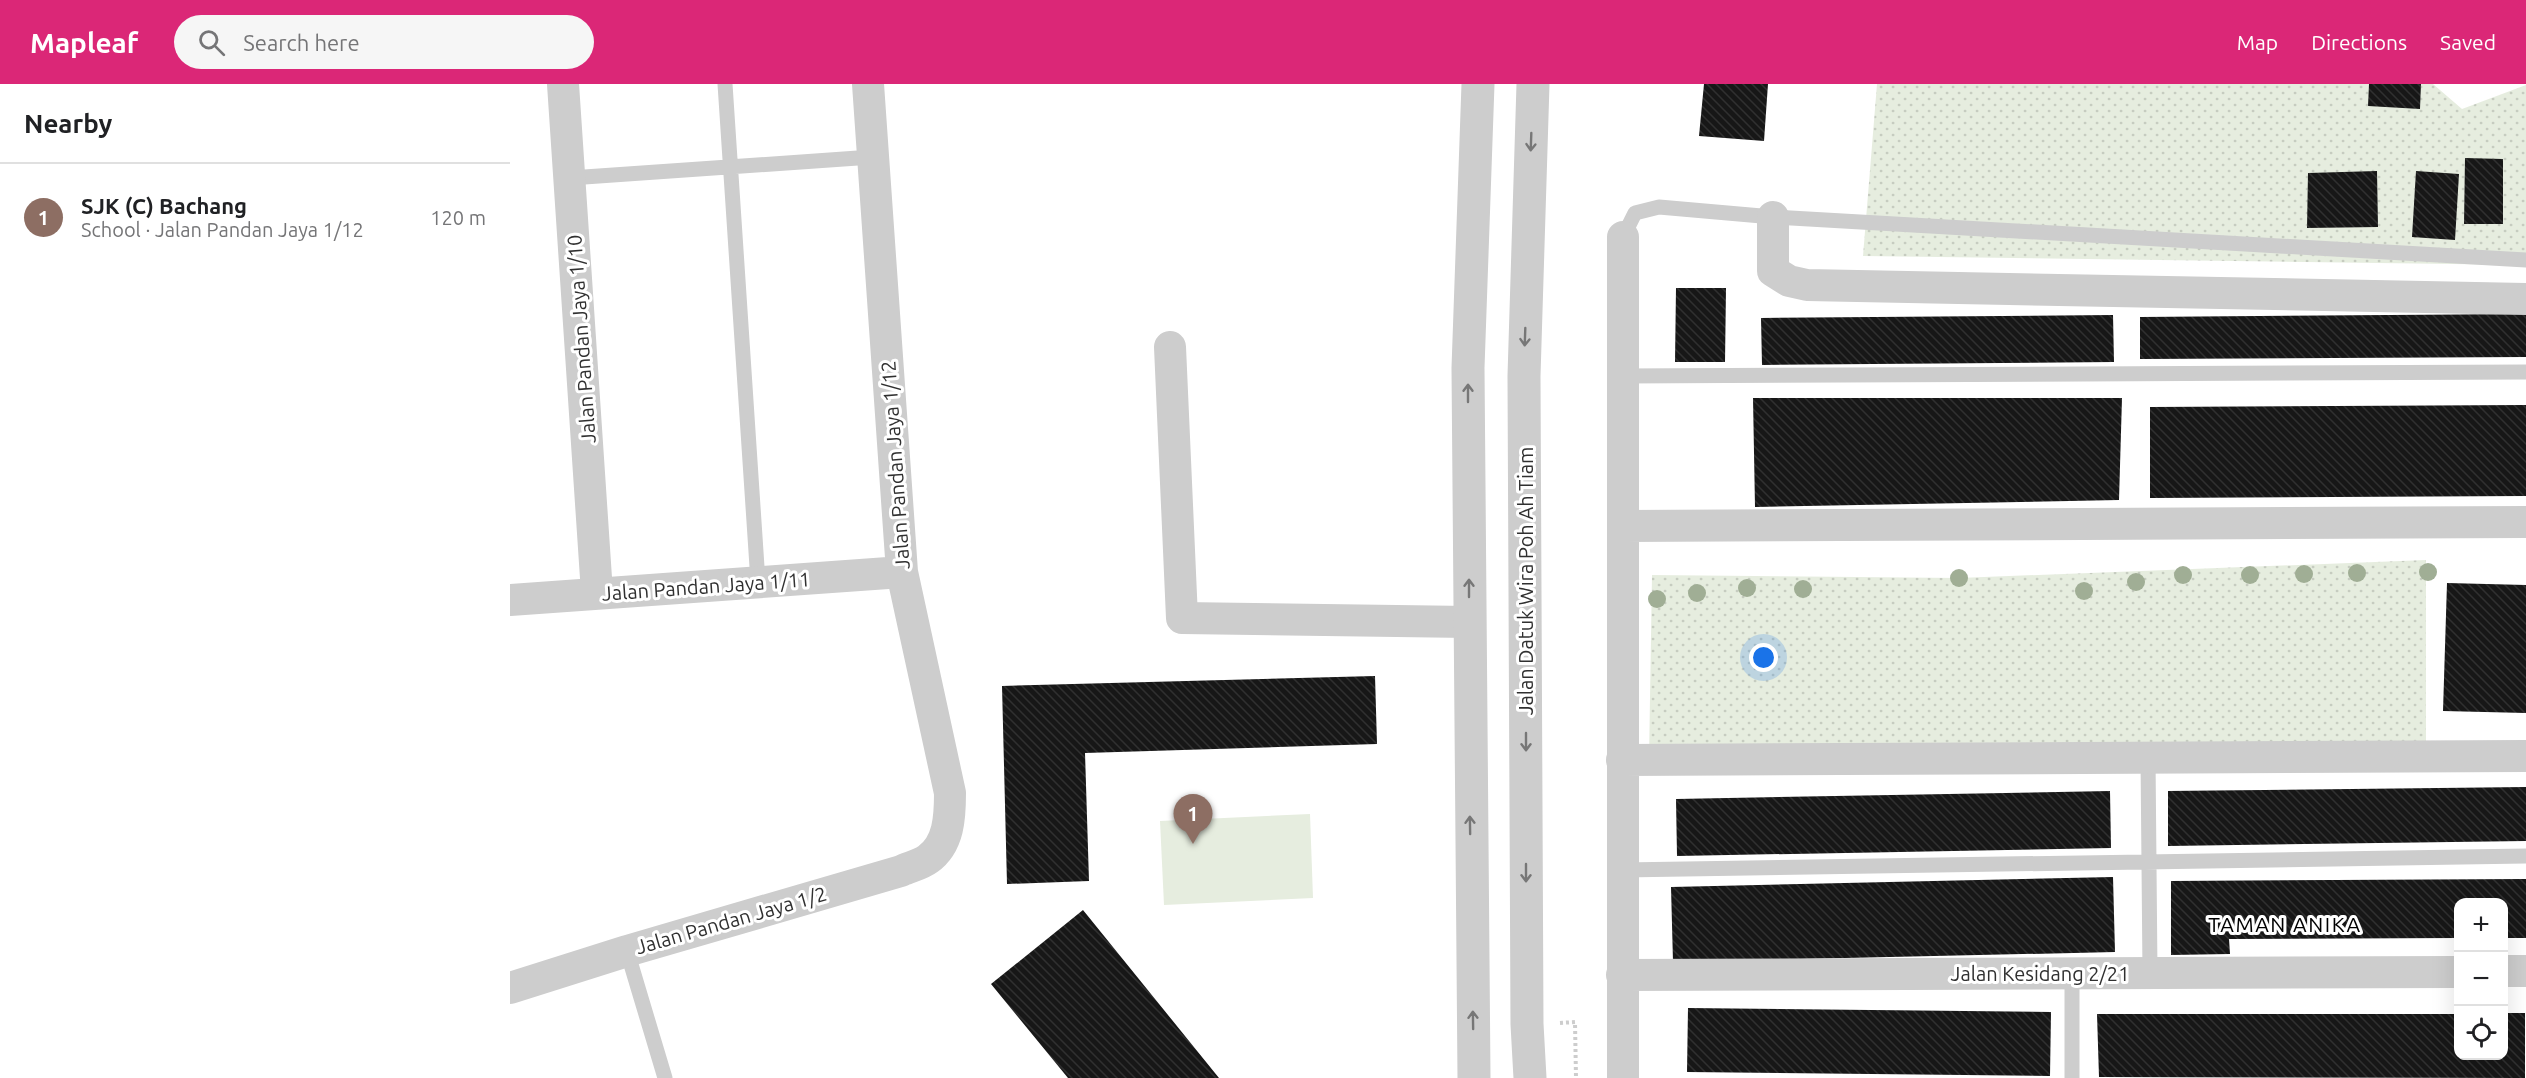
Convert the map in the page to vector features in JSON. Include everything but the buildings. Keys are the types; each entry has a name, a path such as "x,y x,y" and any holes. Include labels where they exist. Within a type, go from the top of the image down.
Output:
{"street":[{"name":"Jalan Pandan Jaya 1/10","path":"564,84 597,593"},
{"name":"Jalan Pandan Jaya 1/12","path":"868,84 902,572 950,793 950,818 944,841"},
{"path":"1474,1078 1468,368 1478,84"},
{"name":"Jalan Datuk Wira Poh Ah Tiam","path":"1530,1078 1527,1024 1524,376 1533,84"},
{"path":"1773,217 1773,271 1789,281 1807,285 2526,299"},
{"path":"1623,237 1623,1078"},
{"path":"1170,346 1182,618 1469,622"},
{"path":"1623,526 2526,522"},
{"name":"Jalan Pandan Jaya 1/11","path":"510,600 902,572"},
{"path":"1622,760 2526,756"},
{"name":"Jalan Pandan Jaya 1/2","path":"510,988 627,951 901,871 928,860 944,841"},
{"path":"2508,971 2526,971"},
{"name":"Jalan Kesidang 2/21","path":"1622,975 2454,972"}],"lane":[{"path":"725,84 758,582"},
{"path":"570,178 872,157"},
{"path":"1623,237 1635,213 1659,207 1773,217 2526,260"},
{"path":"1623,376 2526,372"},
{"path":"2148,757 2150,973"},
{"path":"1622,870 2526,856"},
{"path":"627,951 665,1078"},
{"path":"2072,973 2072,1078"}],"shaded area":[{"path":"1877,84 2433,84 2462,109 2526,85 2526,265 1863,256"},
{"path":"2426,560 2426,756 1649,759 1652,575 1959,578"},
{"path":"1310,814 1313,898 1164,905 1160,821"}],"place":[{"name":"SJK (C) Bachang","path":"1193,844"}],"district":[{"name":"TAMAN ANIKA","path":"2285,924"}]}
